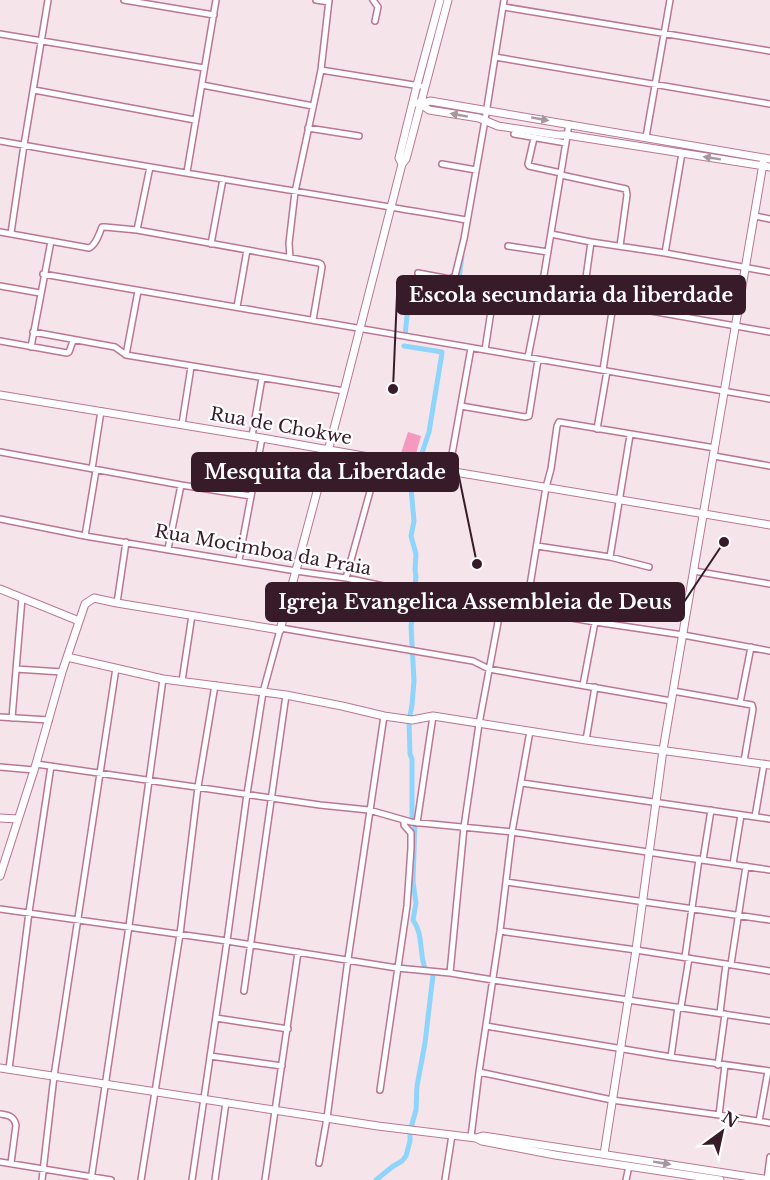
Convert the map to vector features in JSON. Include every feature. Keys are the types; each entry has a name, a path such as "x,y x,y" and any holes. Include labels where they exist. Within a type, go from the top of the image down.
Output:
{"street":[{"path":"10,233 48,0"},
{"path":"124,0 214,15"},
{"path":"187,172 216,0"},
{"path":"290,258 289,243 295,192 321,70 329,1 316,0"},
{"path":"373,0 378,7 375,21"},
{"path":"646,138 670,0"},
{"path":"192,1180 263,692 344,391 390,207 402,164 406,159 410,128 444,3"},
{"path":"418,273 450,279 455,276 487,110 504,3 770,51"},
{"path":"0,34 204,68"},
{"path":"495,57 770,104"},
{"path":"321,70 421,86"},
{"path":"202,85 313,106"},
{"path":"34,90 195,120"},
{"path":"417,103 430,101 569,124 767,163"},
{"path":"417,103 429,110 485,120 498,126 767,163"},
{"path":"528,357 541,294 569,124"},
{"path":"308,128 359,136"},
{"path":"513,134 566,143"},
{"path":"534,138 529,166 626,189 620,246"},
{"path":"0,141 466,220"},
{"path":"665,253 682,153"},
{"path":"604,1154 636,950 671,701 755,216 767,163"},
{"path":"442,164 476,170"},
{"path":"137,231 150,167"},
{"path":"211,243 223,179"},
{"path":"755,216 770,219"},
{"path":"0,231 89,248 102,227 211,243 321,264 313,320"},
{"path":"551,234 770,272"},
{"path":"31,346 51,241"},
{"path":"582,299 591,242"},
{"path":"508,246 548,252"},
{"path":"237,307 247,250"},
{"path":"43,274 770,399"},
{"path":"421,285 456,287 471,283 495,285 770,332"},
{"path":"484,350 495,285"},
{"path":"0,286 40,293"},
{"path":"126,355 138,291"},
{"path":"597,429 613,304"},
{"path":"33,332 115,347 126,355 344,391"},
{"path":"0,341 67,353 72,349 73,341"},
{"path":"449,471 471,348"},
{"path":"461,406 529,416 538,360"},
{"path":"182,424 192,367"},
{"path":"252,436 262,378"},
{"name":"Rua de Chokwe","path":"0,395 770,525"},
{"path":"85,536 101,411"},
{"path":"526,610 559,422 714,452 770,466"},
{"path":"610,557 630,435"},
{"path":"239,561 262,438"},
{"path":"0,452 181,485 251,495"},
{"path":"346,578 379,459"},
{"path":"168,549 181,485"},
{"name":"Rua Mocimboa da Praia","path":"0,519 85,536 770,651"},
{"path":"117,603 126,542"},
{"path":"537,546 610,557 649,567"},
{"path":"694,572 770,584"},
{"path":"0,589 79,621"},
{"path":"12,718 22,598"},
{"path":"0,876 79,621 85,604 94,598 393,646 473,661 489,669 671,701"},
{"path":"450,973 464,827 479,724 501,606"},
{"path":"182,681 192,615"},
{"path":"584,685 596,622"},
{"path":"740,703 751,647"},
{"path":"67,657 163,679 286,695 409,720 433,716 586,740 767,764 755,817"},
{"path":"42,1180 54,1076 116,668"},
{"path":"16,669 62,672"},
{"path":"91,1179 163,679"},
{"path":"141,1180 180,934 198,787 215,685"},
{"path":"586,740 595,687"},
{"path":"673,691 750,704 753,707 744,761"},
{"path":"244,991 286,695"},
{"path":"319,1163 384,716"},
{"path":"417,823 433,716"},
{"path":"0,717 50,720"},
{"path":"473,1138 479,1072 512,832 530,731"},
{"path":"9,1070 29,912 51,766"},
{"path":"0,767 51,766 101,772 149,781 369,810 417,823 512,832 770,870"},
{"path":"522,783 770,819"},
{"path":"671,1057 680,1007 692,908 711,810"},
{"path":"733,864 741,815"},
{"path":"0,818 18,819"},
{"path":"380,1090 407,906 411,833 404,825 404,820"},
{"path":"719,1114 723,1014 746,866"},
{"path":"506,882 770,920"},
{"path":"0,909 769,1021 770,1013"},
{"path":"500,931 770,971"},
{"path":"266,1180 298,952"},
{"path":"216,1018 288,1029"},
{"path":"486,1026 769,1071 759,1121"},
{"path":"210,1056 282,1066"},
{"path":"0,1068 378,1126 473,1138 555,1155 720,1180"},
{"path":"479,1072 612,1100 770,1123"},
{"path":"214,1180 226,1102"},
{"path":"0,1114 12,1117 16,1125 11,1163"},
{"path":"445,1180 452,1135"},
{"path":"473,1138 483,1136 768,1180 770,1157"},
{"path":"555,1155 557,1147"},
{"path":"613,1164 614,1155"},
{"path":"0,1161 91,1179 111,1180"},
{"path":"626,1180 629,1166"}],"shaded area":[{"path":"408,432 421,436 415,457 401,453"}],"waterway":[{"path":"405,336 407,316 417,277 431,282 458,285 462,256"},
{"path":"404,346 442,352 429,432 410,477 414,521 411,536 416,554 411,626 414,681 409,721 412,759 412,817 415,822 413,882 416,903 413,920 419,932 425,969"},
{"path":"376,1180 402,1161 406,1156 410,1141 433,975 427,972"}],"place":[{"name":"Escola secundaria da liberdade","path":"393,389"},
{"name":"Igreja Evangelica Assembleia de Deus","path":"724,542"},
{"name":"Mesquita da Liberdade","path":"477,564"}]}
